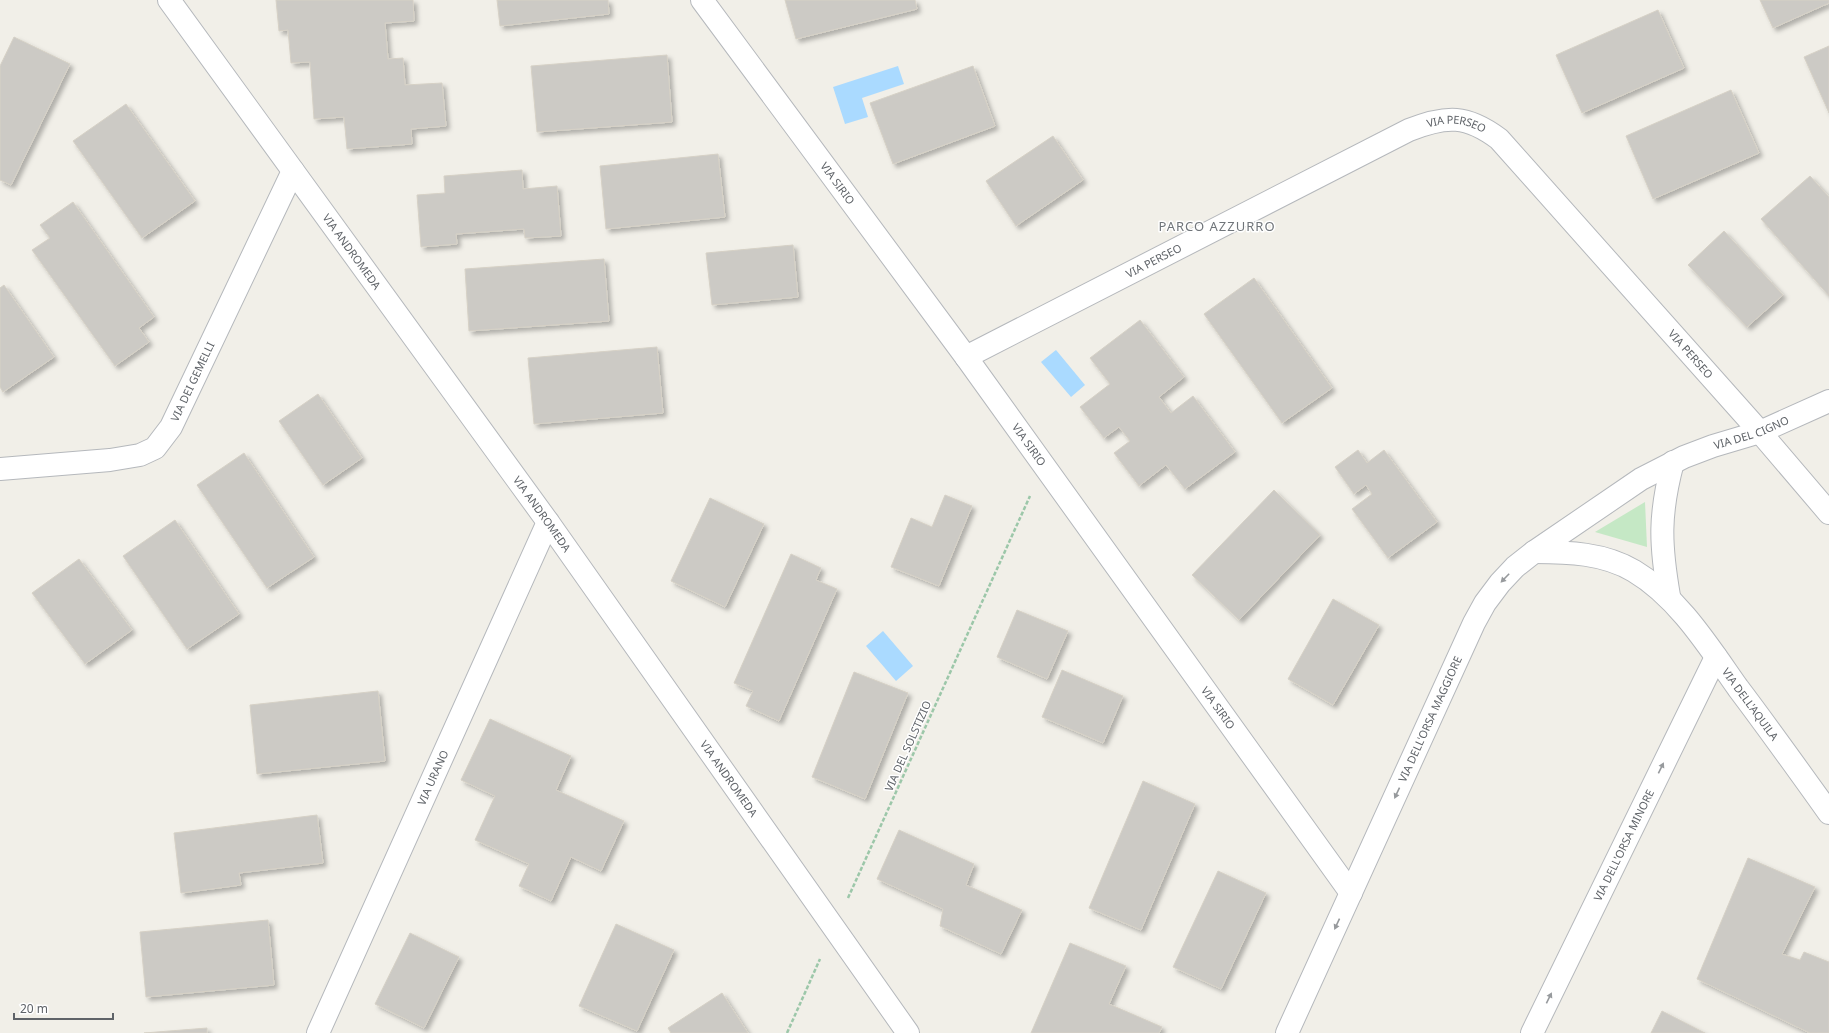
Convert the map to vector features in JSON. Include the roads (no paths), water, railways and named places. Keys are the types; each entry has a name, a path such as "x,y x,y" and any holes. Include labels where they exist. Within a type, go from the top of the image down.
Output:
{"street":[{"name":"VIA ANDROMEDA","path":"169,0 548,522 908,1033"},
{"name":"VIA SIRIO","path":"702,0 966,357 1351,893"},
{"name":"VIA PERSEO","path":"966,357 1409,130 1435,122 1460,120 1471,122 1485,129 1499,139 1760,432 1829,513"},
{"name":"VIA DEI GEMELLI","path":"0,469 120,459 148,452 159,443 171,426 293,171"},
{"name":"VIA DEL CIGNO","path":"1534,552 1641,479 1673,462 1704,449 1760,432 1829,401"},
{"path":"1668,596 1662,560 1661,535 1663,510 1673,462"},
{"name":"VIA URANO","path":"318,1033 548,522"},
{"path":"1534,552 1575,553 1613,561 1634,571 1668,596"},
{"name":"VIA DELL'ORSA MAGGIORE","path":"1287,1033 1478,616 1500,583 1515,567 1534,552"},
{"name":"VIA DELL'AQUILA","path":"1668,596 1716,657 1829,813"},
{"name":"VIA DELL'ORSA MINORE","path":"1532,1033 1716,657"}],"water":[{"path":"898,66 904,84 862,98 868,117 845,124 833,87"},
{"path":"1056,350 1085,385 1071,397 1041,362"},
{"path":"883,631 913,666 896,681 866,646"}],"district":[{"name":"PARCO AZZURRO","path":"1217,226"}]}
